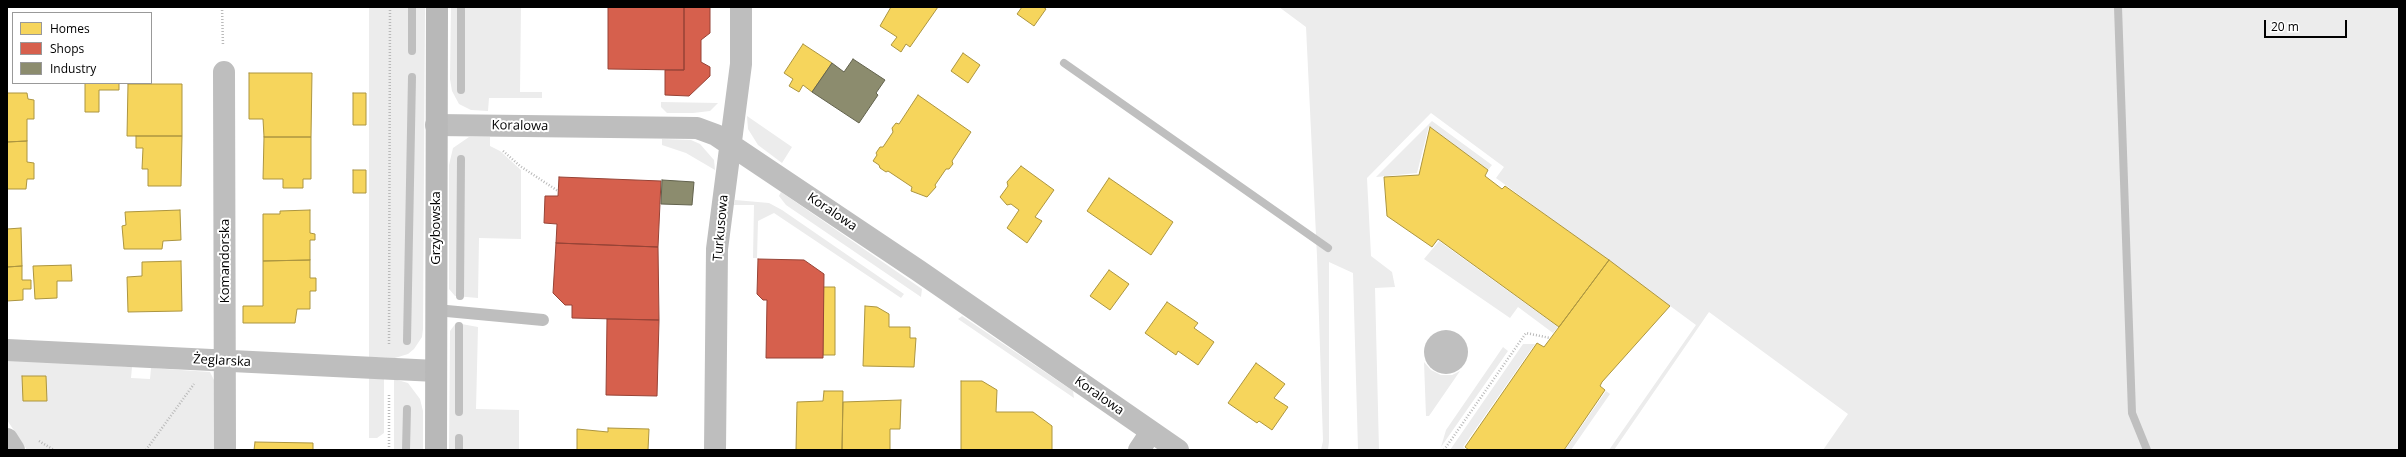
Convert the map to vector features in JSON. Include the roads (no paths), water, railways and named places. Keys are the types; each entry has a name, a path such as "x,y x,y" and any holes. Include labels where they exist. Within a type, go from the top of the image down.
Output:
{"street":[{"name":"Grzybowska","path":"436,450 437,7"},
{"name":"Turkusowa","path":"715,450 717,249 740,64 741,7"},
{"name":"Komandorska","path":"224,72 217,361 226,450"},
{"name":"Koralowa","path":"436,125 697,128 716,135 919,271 1178,450"},
{"name":"Żeglarska","path":"7,350 436,371"},
{"path":"1139,450 1151,432"},
{"path":"7,439 14,450"}],"lane":[{"path":"436,310 543,320"}],"waterway":[{"path":"412,7 412,51"},
{"path":"461,7 461,90"},
{"path":"2118,7 2132,413 2147,450"},
{"path":"1064,63 1328,248"},
{"path":"407,341 412,77"},
{"path":"460,296 461,159"},
{"path":"459,326 459,412"},
{"path":"406,450 407,409"},
{"path":"459,438 459,450"}]}
